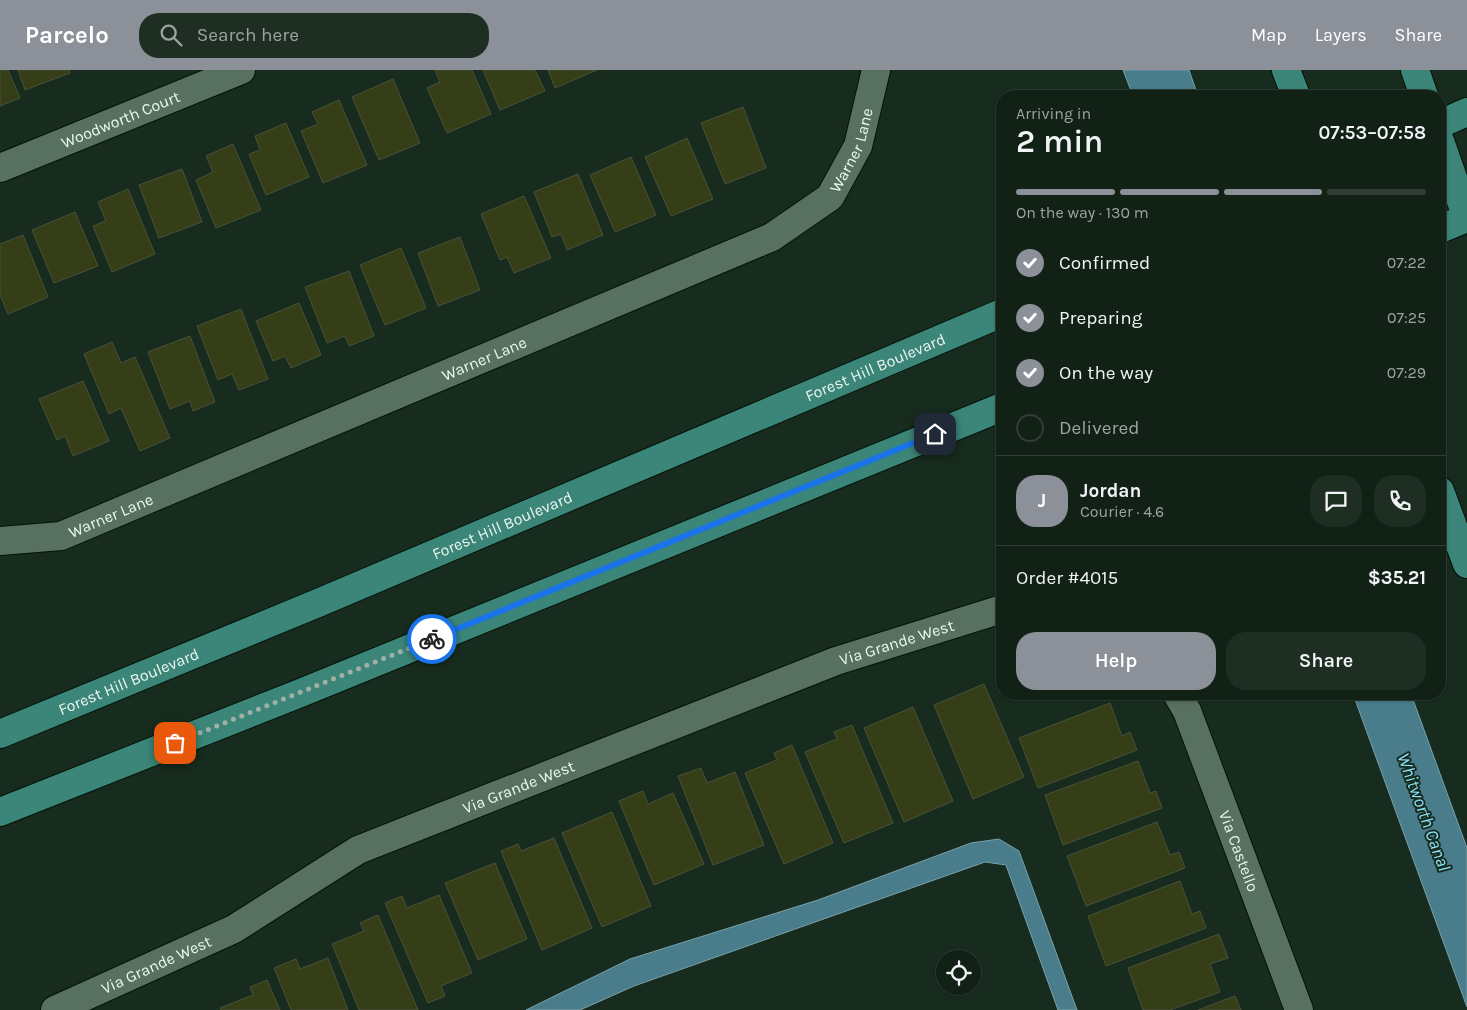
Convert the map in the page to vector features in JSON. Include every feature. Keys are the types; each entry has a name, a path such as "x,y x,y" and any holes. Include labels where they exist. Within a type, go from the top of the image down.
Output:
{"main road":[{"path":"1286,70 1294,90"},
{"path":"1415,70 1422,90"},
{"path":"1446,121 1467,112"},
{"path":"1446,158 1467,218 1446,227"},
{"name":"Forest Hill Boulevard","path":"0,734 318,603 996,316"},
{"path":"0,812 307,690 996,408"},
{"path":"1446,507 1467,564"}],"street":[{"name":"Woodworth Court","path":"0,168 241,70"},
{"name":"Warner Lane","path":"0,541 61,536 772,237 830,198 858,146 876,70"},
{"name":"Via Grande West","path":"56,1010 234,929 358,850 836,661 996,611"},
{"name":"Via Castello","path":"1181,700 1187,711 1299,1010"}],"water":[{"path":"1123,70 1189,70 1196,90 1131,90"},
{"name":"Whitworth Canal","path":"1355,700 1413,700 1467,848 1467,1007"},
{"path":"999,839 1019,851 1077,1010 1058,1010 1006,865 985,862 634,986 580,1010 526,1010 630,959 818,900 971,843"}],"building":[{"path":"0,70 8,70 20,98 0,106"},
{"path":"18,70 69,70 70,73 25,90"},
{"path":"435,70 472,70 491,114 447,133 427,88 440,82"},
{"path":"483,70 535,70 545,91 500,110"},
{"path":"548,70 597,70 555,88"},
{"path":"393,79 420,143 379,160 352,97"},
{"path":"339,100 367,165 323,183 301,131 318,124 312,112"},
{"path":"743,107 766,168 725,184 701,123"},
{"path":"286,123 309,177 266,195 249,154 260,150 255,136"},
{"path":"687,138 713,199 671,216 645,157"},
{"path":"233,144 261,210 216,228 196,180 213,172 206,156"},
{"path":"631,157 656,215 615,232 590,175"},
{"path":"182,169 202,222 159,238 139,185"},
{"path":"578,174 603,235 567,250 561,234 552,237 534,192"},
{"path":"128,189 155,254 112,272 93,226 106,221 98,202"},
{"path":"524,196 551,258 514,273 507,257 500,260 481,214"},
{"path":"75,212 98,266 54,283 32,230"},
{"path":"23,235 48,297 8,314 0,295 0,244"},
{"path":"460,237 480,290 438,306 418,253"},
{"path":"401,248 426,308 385,325 360,265"},
{"path":"349,271 374,336 349,346 345,336 327,343 305,287"},
{"path":"299,303 321,355 291,368 285,356 273,361 256,321"},
{"path":"241,309 268,379 239,390 232,374 218,380 197,326"},
{"path":"190,336 215,402 193,411 190,401 170,409 148,352"},
{"path":"112,342 121,363 135,357 170,438 140,451 121,408 109,414 84,354"},
{"path":"83,381 109,441 73,456 65,436 57,440 39,399"},
{"path":"984,684 1024,777 973,799 934,705"},
{"path":"1110,703 1122,736 1130,732 1137,750 1038,788 1019,738"},
{"path":"913,707 953,801 904,822 864,728"},
{"path":"852,725 893,823 844,843 805,752 837,739 834,732"},
{"path":"792,745 833,843 784,864 745,773 777,760 774,753"},
{"path":"1138,761 1150,793 1156,791 1162,808 1063,845 1045,795"},
{"path":"701,768 707,783 735,772 764,845 713,865 678,776"},
{"path":"643,791 648,804 673,793 704,864 654,885 619,801"},
{"path":"612,812 651,906 602,927 562,833"},
{"path":"1157,822 1170,855 1179,852 1185,868 1086,906 1067,856"},
{"path":"554,838 592,928 542,950 501,851 518,844 521,851"},
{"path":"495,863 527,939 478,960 445,883"},
{"path":"1180,881 1192,914 1200,911 1206,928 1106,966 1088,916"},
{"path":"439,895 472,973 441,986 445,996 428,1003 385,903 402,896 407,908"},
{"path":"378,915 418,1010 359,1010 332,944 364,931 360,923"},
{"path":"1219,934 1228,958 1210,964 1220,992 1170,1010 1143,1010 1128,968"},
{"path":"328,958 348,1010 291,1010 274,968 296,959 300,969"},
{"path":"267,980 280,1010 221,1010 220,1008 253,995 250,987"},
{"path":"1235,996 1241,1010 1198,1010"}],"way so far":[{"path":"175,743 432,639"}],"route":[{"path":"432,639 935,434"}]}
